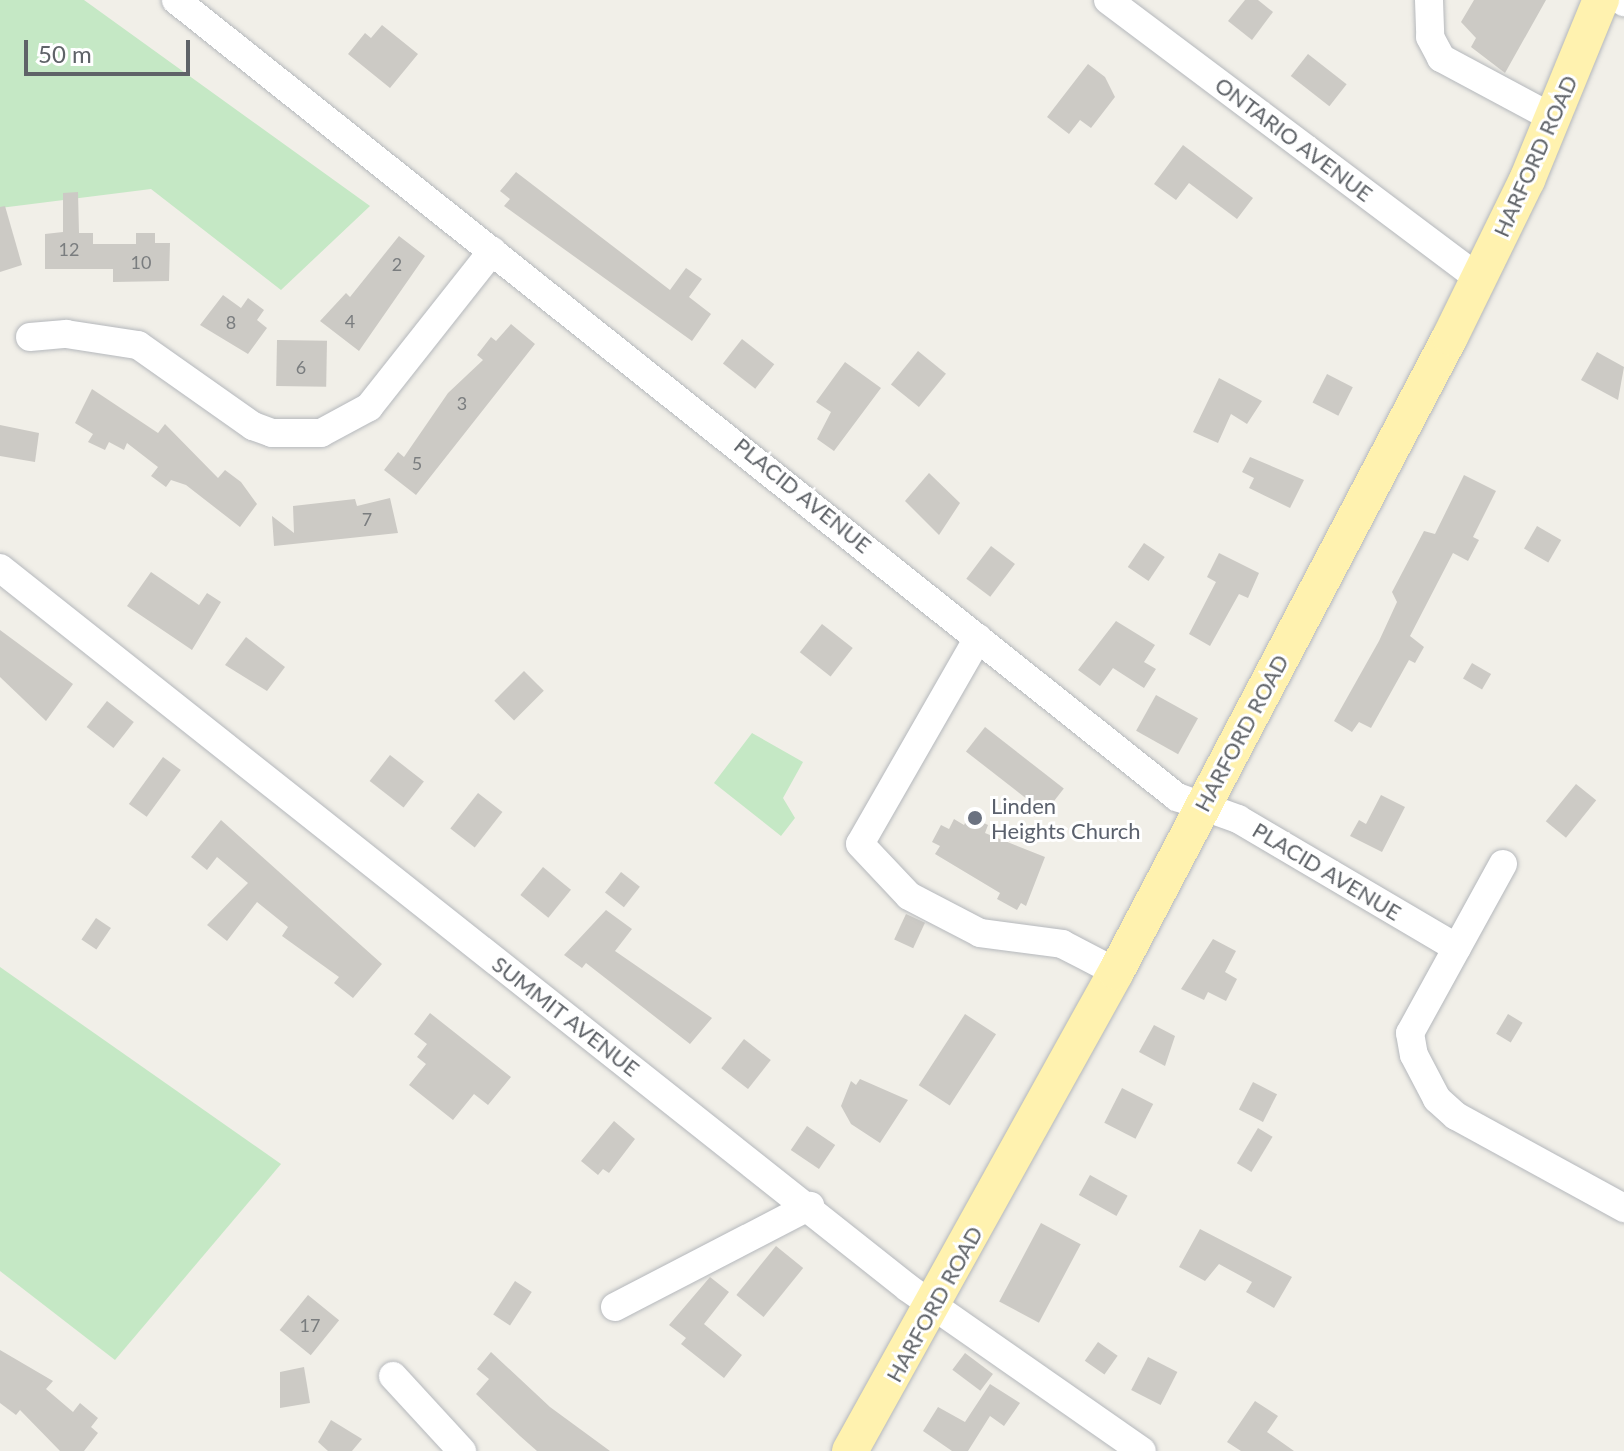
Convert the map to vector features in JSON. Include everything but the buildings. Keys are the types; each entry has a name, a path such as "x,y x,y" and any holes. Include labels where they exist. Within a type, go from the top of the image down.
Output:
{"main road":[{"name":"HARFORD ROAD","path":"850,1451 933,1307 1116,972 1480,279 1553,118 1601,0"}],"street":[{"name":"PLACID AVENUE","path":"176,0 1177,797 1238,819 1457,948"},
{"name":"ONTARIO AVENUE","path":"1108,0 1480,279"},
{"path":"1429,0 1430,37 1441,58 1553,118"},
{"path":"30,337 66,334 138,345 253,426 272,433 321,433 369,407 492,251"},
{"name":"SUMMIT AVENUE","path":"0,568 810,1206 933,1307 1142,1451"},
{"path":"978,638 860,844 909,896 980,933 1062,944 1116,972"},
{"path":"1503,864 1410,1033 1417,1064 1437,1099 1624,1208"},
{"path":"615,1307 810,1206"},
{"path":"393,1376 462,1451"}],"green space":[{"path":"0,0 84,0 370,206 281,290 151,189 0,208"},
{"path":"752,733 803,762 783,798 795,818 781,836 714,783"},
{"path":"0,967 281,1164 115,1360 0,1271"}],"place":[{"name":"Linden Heights Church","path":"975,818"}]}
